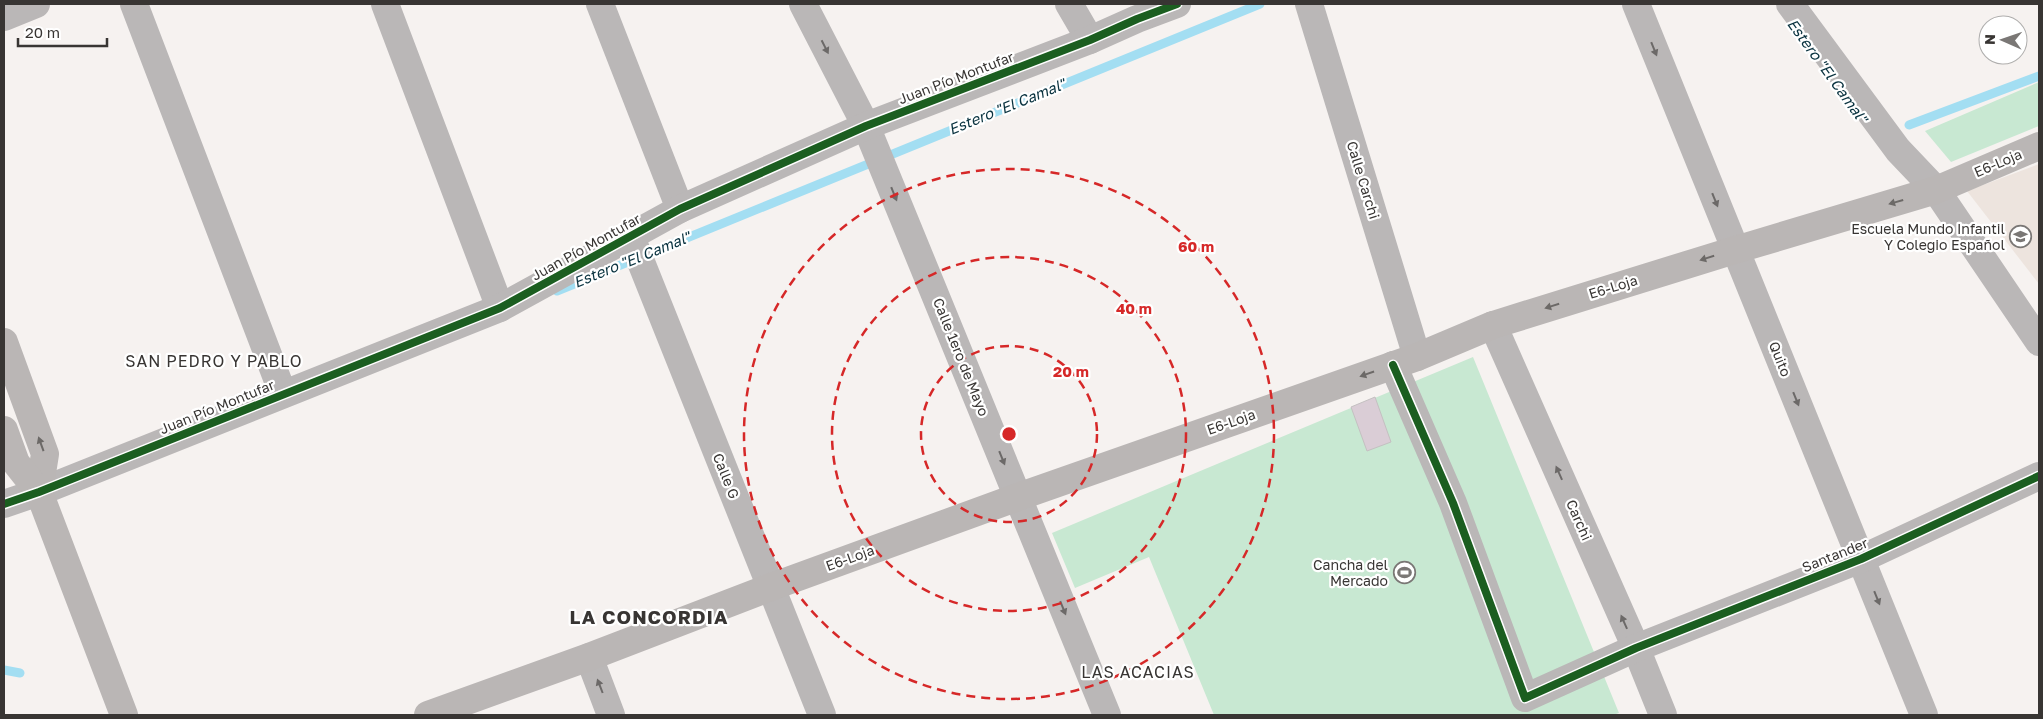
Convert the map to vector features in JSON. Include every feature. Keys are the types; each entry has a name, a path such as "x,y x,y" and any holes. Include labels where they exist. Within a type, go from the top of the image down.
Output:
{"main road":[{"name":"E6-Loja","path":"428,715 771,586 1405,361 1493,325 1936,190 2039,146"},
{"path":"4,342 45,454 39,492"},
{"path":"4,430 16,463 39,492 124,715"}],"street":[{"path":"4,17 36,4"},
{"path":"134,4 284,394"},
{"path":"384,4 500,308"},
{"path":"600,4 680,209"},
{"name":"Calle 1ero de Mayo","path":"802,4 866,126 1107,715"},
{"path":"1069,4 1090,40"},
{"name":"Juan Pío Montufar","path":"4,504 39,492 500,308 680,209 866,126 1090,40 1177,4"},
{"name":"Calle Carchi","path":"1309,4 1405,361 1453,502 1525,698 1636,648"},
{"name":"Quito","path":"1636,4 1924,715"},
{"path":"1790,4 1898,150 1936,190 2039,342"},
{"name":"Calle G","path":"631,237 822,715"},
{"name":"Carchi","path":"1493,325 1636,648 1663,715"},
{"name":"Santander","path":"1636,648 1861,559 2039,476"},
{"path":"589,656 611,715"}],"shaded area":[{"name":"Escuela Mundo Infantil Y Colegio Español","path":"2039,164 2039,284 1967,191"}],"green space":[{"path":"2039,82 2039,126 1951,162 1925,131"},
{"path":"1473,357 1619,713 1613,715 1214,715 1149,557 1075,588 1052,533"}],"building":[{"path":"1375,397 1391,442 1367,451 1351,407"}],"waterway":[{"name":"Estero \"El Camal\"","path":"557,291 1260,4"},
{"name":"Estero \"El Camal\"","path":"1909,125 2039,76"},
{"path":"4,670 20,673"}],"cycle path":[{"path":"4,504 39,492 500,308 680,209 866,126 1090,40 1177,4"},
{"path":"1393,365 1453,503 1525,698 1636,648 1861,559 2039,476"}],"place":[{"name":"Escuela Mundo Infantil Y Colegio Español","path":"2021,237"},
{"name":"Cancha del Mercado","path":"1404,573"}],"district":[{"name":"SAN PEDRO Y PABLO","path":"214,361"},
{"name":"LA CONCORDIA","path":"649,617"},
{"name":"LAS ACACIAS","path":"1138,672"}]}
